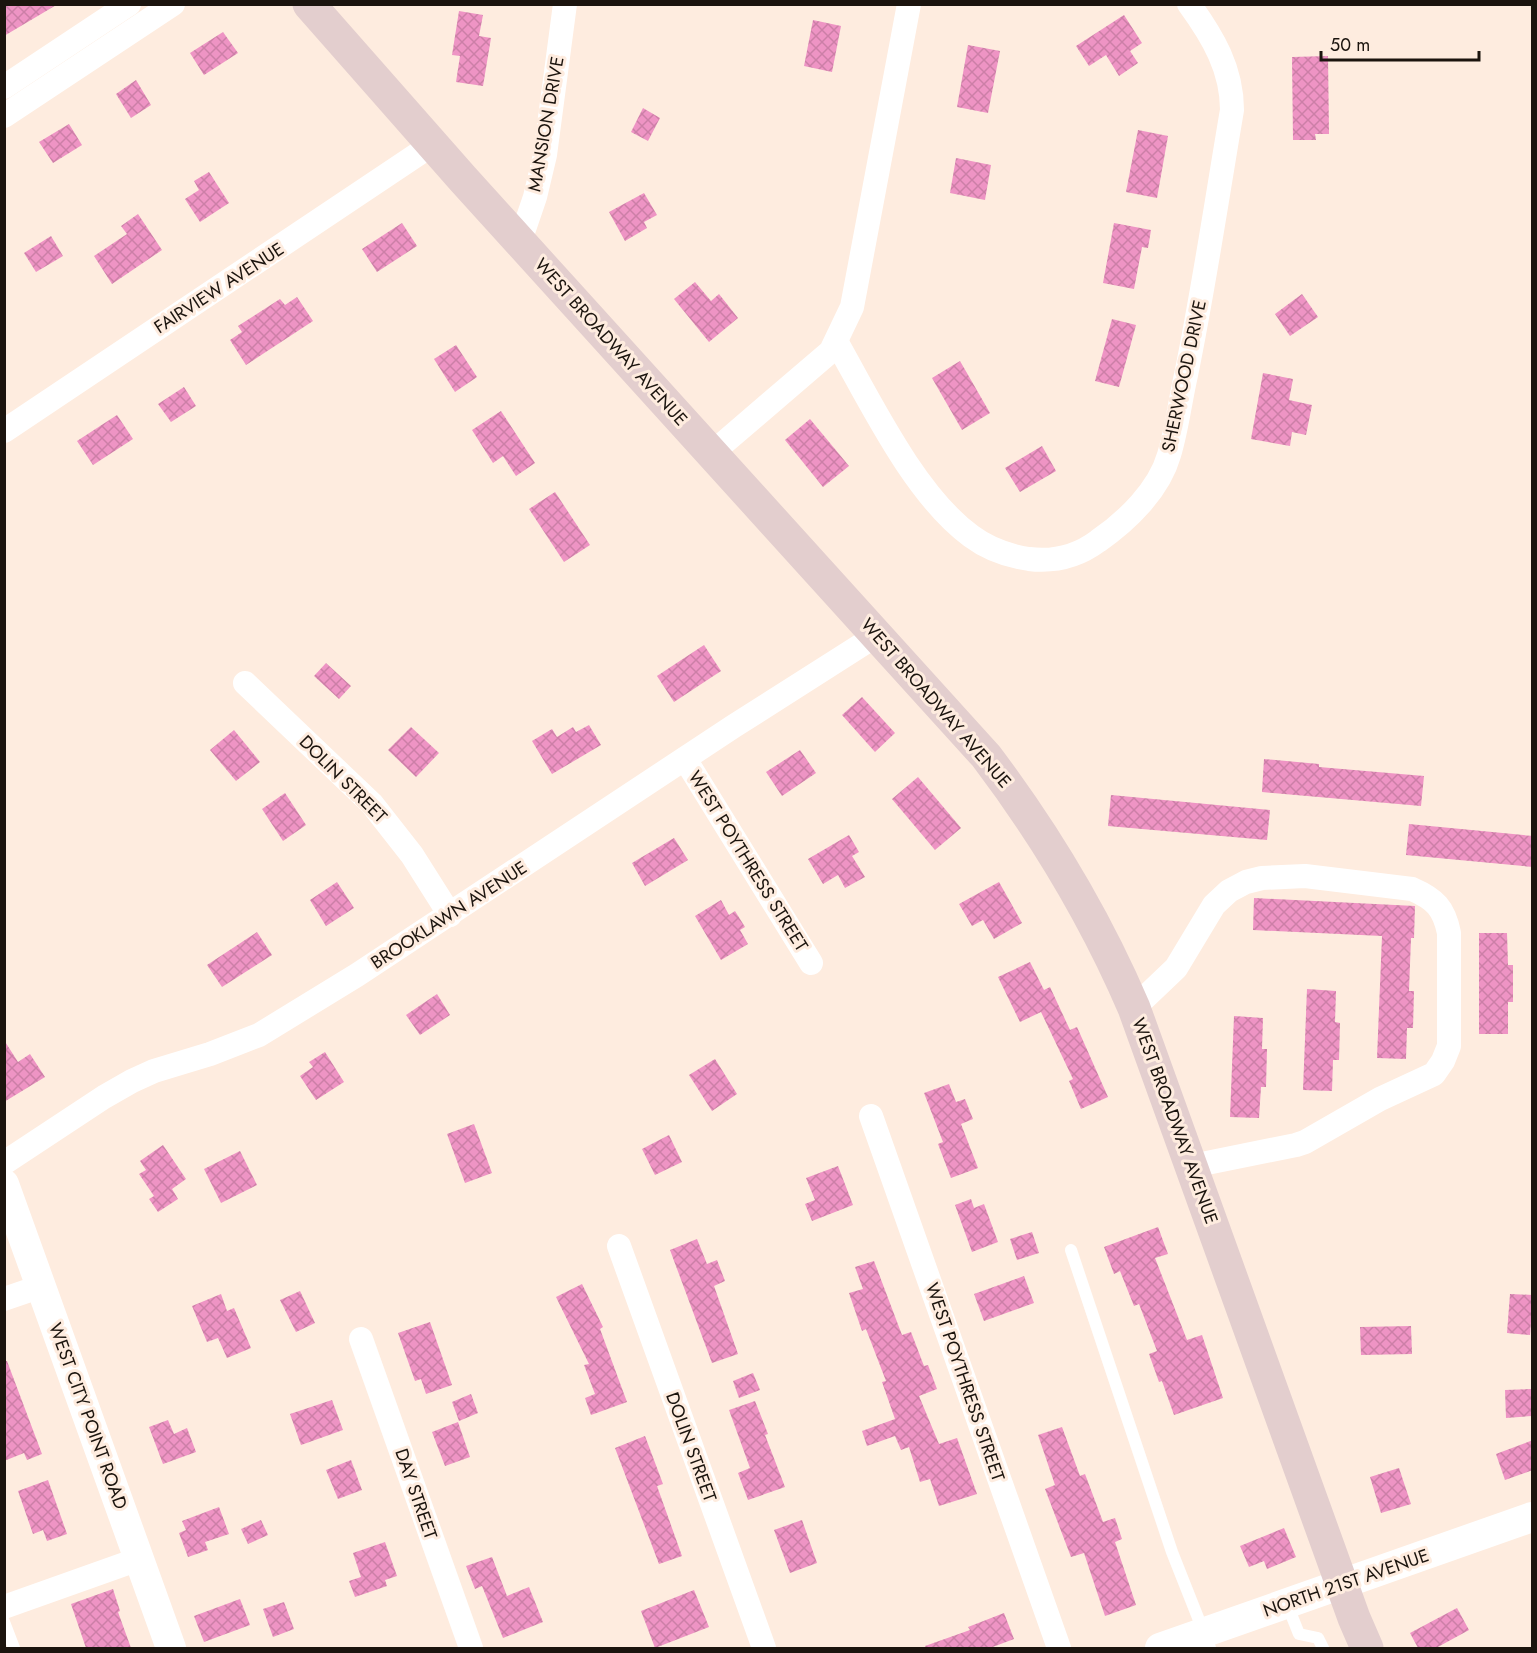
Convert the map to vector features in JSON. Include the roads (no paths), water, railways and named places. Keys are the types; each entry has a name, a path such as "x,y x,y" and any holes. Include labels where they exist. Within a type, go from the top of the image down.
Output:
{"main road":[{"name":"WEST BROADWAY AVENUE","path":"309,4 520,242 986,756 1022,803 1078,891 1111,954 1134,1008 1342,1585 1367,1648"}],"street":[{"path":"4,87 129,4"},
{"path":"4,116 172,4"},
{"name":"MANSION DRIVE","path":"520,242 535,197 545,155 565,4"},
{"path":"712,453 831,351 837,343 852,307 909,4"},
{"name":"SHERWOOD DRIVE","path":"837,343 894,444 921,484 952,521 972,537 1018,557 1038,560 1056,559 1074,555 1090,547 1135,509 1154,484 1169,456 1192,347 1232,110 1229,77 1221,53 1189,4"},
{"name":"FAIRVIEW AVENUE","path":"4,431 433,144"},
{"name":"BROOKLAWN AVENUE","path":"4,1163 104,1096 132,1081 154,1071 210,1054 259,1035 450,915 877,635"},
{"name":"DOLIN STREET","path":"245,683 372,804 412,855 450,915"},
{"name":"WEST POYTHRESS STREET","path":"685,759 811,963"},
{"path":"1134,1008 1176,968 1215,905 1229,891 1246,882 1262,878 1305,876 1412,889 1436,902 1446,918 1449,933 1449,1046 1434,1074 1380,1099 1296,1145 1192,1166"},
{"name":"WEST POYTHRESS STREET","path":"871,1116 1059,1648"},
{"name":"WEST CITY POINT ROAD","path":"4,1184 171,1648"},
{"name":"DOLIN STREET","path":"619,1246 764,1648"},
{"path":"4,1299 42,1286"},
{"name":"DAY STREET","path":"361,1339 471,1648"},
{"name":"NORTH 21ST AVENUE","path":"1160,1648 1207,1641 1287,1604 1533,1517"},
{"path":"4,1607 139,1559"}],"lane":[{"path":"1071,1250 1172,1552 1207,1641"},
{"path":"1287,1604 1299,1634 1318,1638 1323,1648"},
{"path":"4,1622 14,1648"}]}
